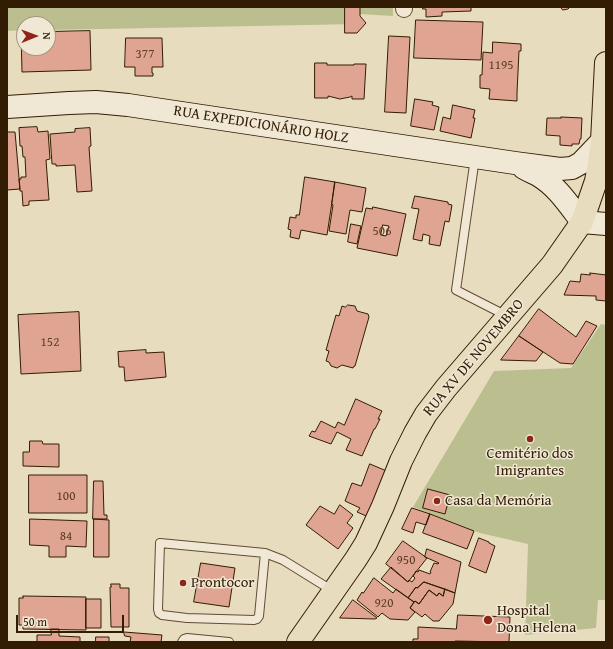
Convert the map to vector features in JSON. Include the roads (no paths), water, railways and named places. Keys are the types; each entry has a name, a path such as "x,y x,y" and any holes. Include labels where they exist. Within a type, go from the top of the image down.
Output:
{"main road":[{"name":"RUA XV DE NOVEMBRO","path":"298,642 334,592 366,543 401,461 426,414 446,388 552,265 582,222 596,182 600,164 606,63"},
{"name":"RUA EXPEDICIONÁRIO HOLZ","path":"7,107 96,102 128,105 560,169 572,168 580,163 602,140"},
{"name":"RUA EXPEDICIONÁRIO HOLZ","path":"515,163 539,176 552,186 568,203 582,222"},
{"path":"582,222 606,224"}],"lane":[{"path":"475,157 456,290 508,317"},
{"path":"265,553 258,619 187,618 162,615 159,613 160,543 265,553 283,560 334,592"},
{"path":"182,642 187,638 229,642"}],"place":[{"name":"Cemitério dos Imigrantes","path":"530,439"},
{"name":"Casa da Memória","path":"437,501"},
{"name":"Prontocor","path":"183,583"},
{"name":"Hospital Dona Helena","path":"488,620"}]}
